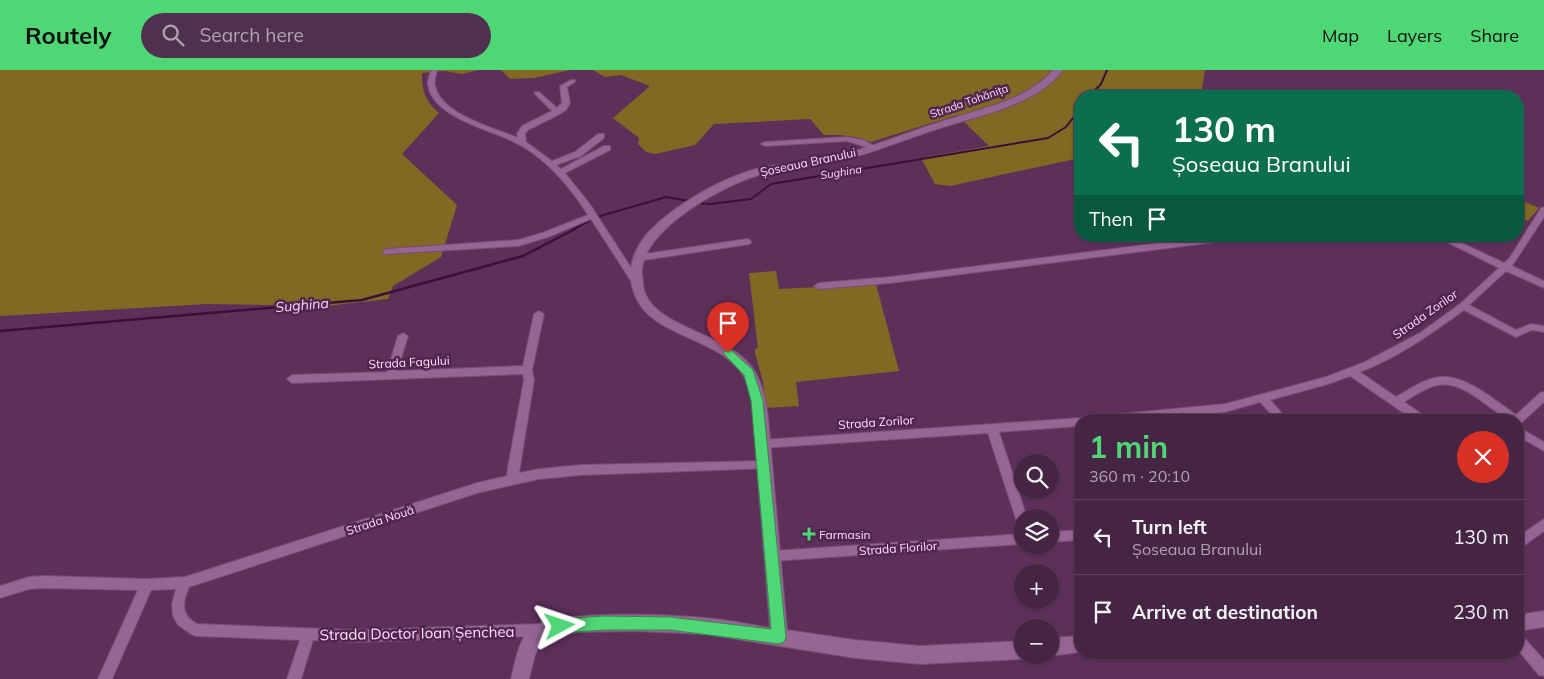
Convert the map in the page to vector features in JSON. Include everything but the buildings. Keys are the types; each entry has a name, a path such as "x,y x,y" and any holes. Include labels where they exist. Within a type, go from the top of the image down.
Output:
{"main road":[{"name":"Strada Tohănița","path":"911,134 1018,98 1045,83 1058,70"},
{"name":"Șoseaua Branului","path":"779,637 762,444 755,390 749,373 744,366 718,348 651,312 640,299 636,282 638,258 652,235 696,203 732,182 753,173 829,160 911,134"},
{"path":"1524,622 1544,619"},
{"name":"Strada Doctor Ioan Șenchea","path":"542,630 577,624 661,623 705,626 855,648 920,655 1014,650"},
{"path":"520,679 529,644 542,630"},
{"path":"1059,646 1074,645"}],"street":[{"name":"Șoseaua Branului","path":"434,70 431,80 433,89 447,108 458,116 522,142 551,164 581,197 636,282"},
{"path":"522,142 521,134 525,128 565,106 563,86 573,81"},
{"path":"537,93 557,112"},
{"path":"551,164 578,154 601,136"},
{"path":"765,144 847,139 872,147"},
{"path":"559,173 607,148"},
{"name":"Strada Zorilor","path":"1220,414 1352,372 1383,358 1423,335 1463,306 1507,267 1528,238 1544,210"},
{"path":"387,252 518,243 545,235 592,216"},
{"path":"638,258 746,242"},
{"path":"819,286 880,282 1193,242"},
{"path":"1451,242 1544,285"},
{"path":"1463,306 1516,334 1531,327 1544,330"},
{"path":"513,478 513,467 529,380 527,370 539,314"},
{"path":"390,375 403,336"},
{"name":"Strada Fagului","path":"292,379 527,370"},
{"path":"1352,372 1413,414"},
{"path":"1396,402 1436,381 1450,380 1467,387 1507,414"},
{"path":"1523,414 1544,396"},
{"path":"1263,399 1277,414"},
{"name":"Strada Zorilor","path":"762,444 1074,422"},
{"path":"992,428 1019,509"},
{"path":"1524,435 1544,447"},
{"name":"Strada Nouă","path":"0,592 28,583 44,582 147,585 185,583 513,478 562,471 764,465"},
{"path":"1524,539 1544,524"},
{"path":"1059,536 1074,535"},
{"name":"Strada Florilor","path":"772,556 1014,540"},
{"name":"Strada Doctor Ioan Șenchea","path":"185,583 178,597 177,611 187,626 208,631 355,636 542,630"},
{"path":"104,679 147,585"},
{"path":"294,679 308,635"},
{"path":"1524,648 1544,670"}],"shaded area":[{"path":"0,70 478,70 462,74 444,71 422,73 425,95 430,104 439,113 402,154 457,205 441,257 393,286 388,299 326,306 207,304 0,316"},
{"path":"501,70 570,70 534,78 510,79"},
{"path":"593,70 1205,70 1202,90 1074,90 1074,159 950,186 935,184 921,158 989,146 957,115 871,142 842,135 824,135 810,119 714,124 695,145 655,154 646,152 638,144 639,138 613,118 650,86 621,75 605,77"},
{"path":"1524,202 1539,208 1528,221 1524,219"},
{"path":"776,271 779,289 876,284 899,371 796,382 799,406 765,408 763,382 755,353 755,349 758,348 749,273"}],"waterway":[{"name":"Sughina","path":"1095,90 1101,84 1107,70"},
{"name":"Sughina","path":"698,203 710,204 751,199 771,184 1048,138 1066,127 1074,117"},
{"name":"Sughina","path":"597,217 666,197 690,201"},
{"name":"Sughina","path":"572,230 591,220"},
{"name":"Sughina","path":"0,331 362,300 523,256 575,229"}],"place":[{"name":"Farmasin","path":"809,534"}],"route":[{"path":"560,626 604,623 670,623 779,637 757,401 749,373 744,366 728,353"}]}
